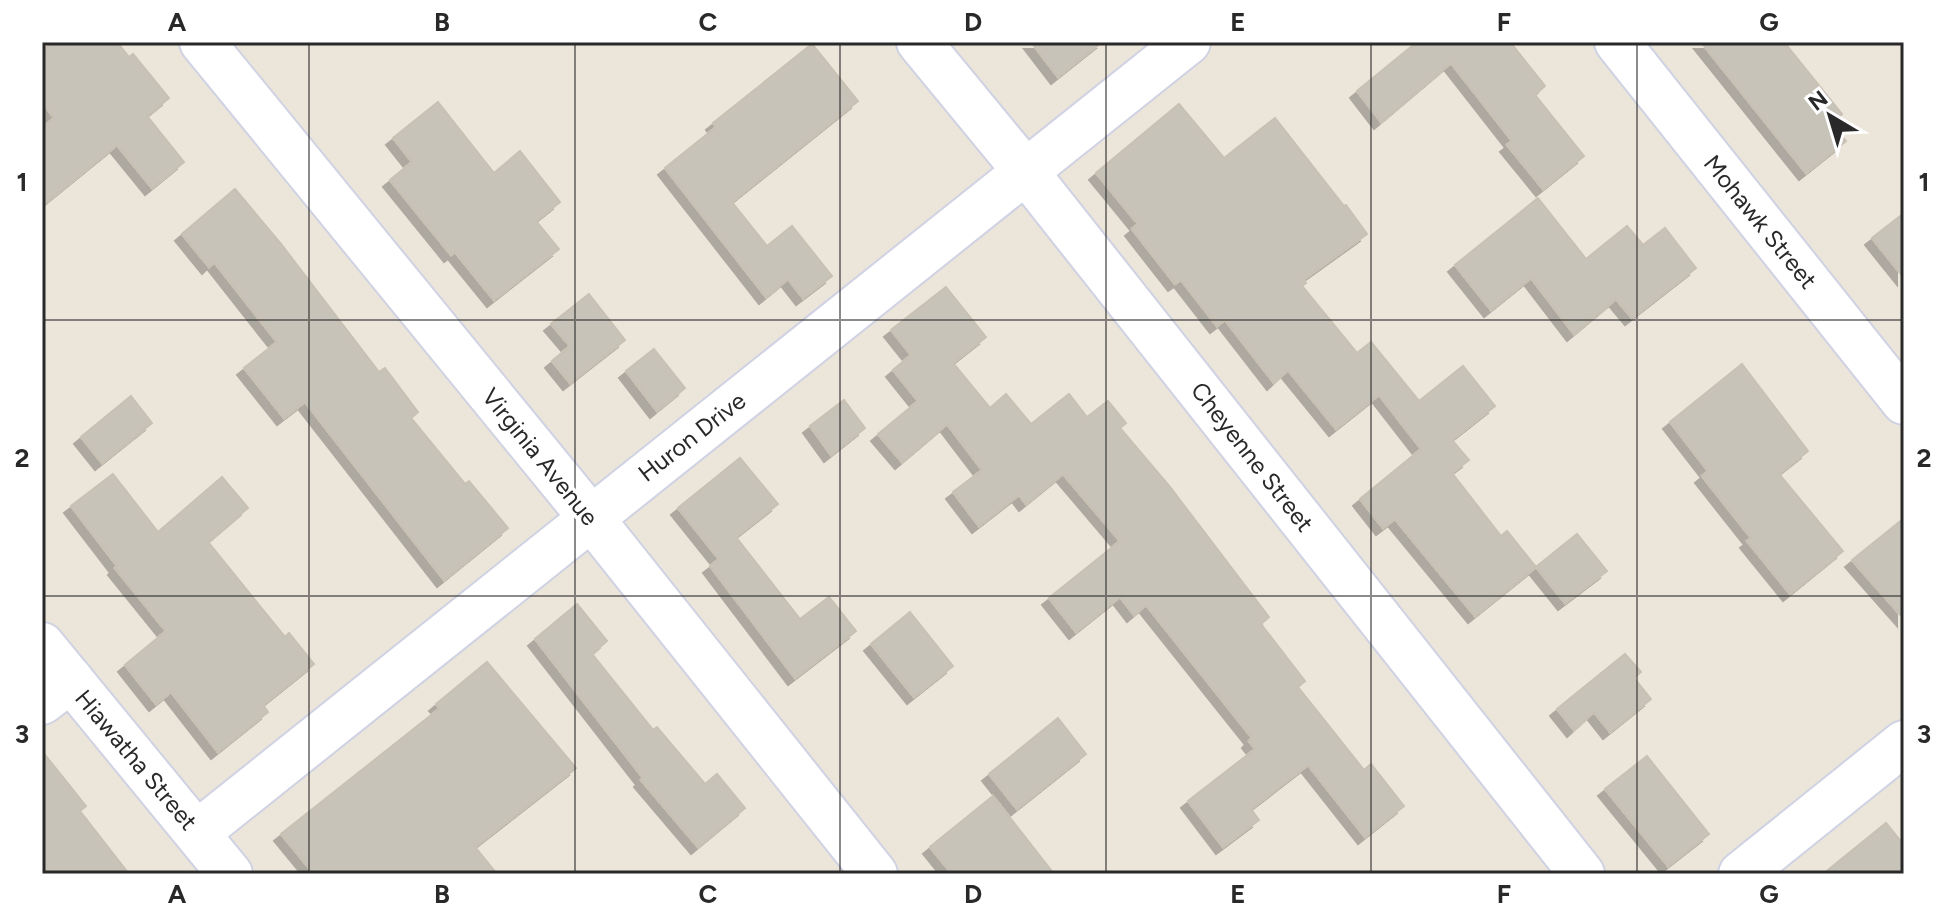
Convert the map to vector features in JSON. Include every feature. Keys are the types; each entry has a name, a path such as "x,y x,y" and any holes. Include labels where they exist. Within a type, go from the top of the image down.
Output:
{"street":[{"name":"Virginia Avenue","path":"202,42 591,518 875,874"},
{"name":"Cheyenne Street","path":"919,42 1026,172 1582,874"},
{"name":"Huron Drive","path":"197,833 1188,42"},
{"name":"Mohawk Street","path":"1617,42 1904,402"},
{"name":"Hiawatha Street","path":"42,645 56,691 197,833 230,874"},
{"path":"1741,874 1904,743"}],"building":[{"path":"53,42 117,42 129,57 133,54 169,98 147,116 184,162 152,188 117,145 42,206 42,128 54,118 42,102 42,51"},
{"path":"1031,42 1102,42 1058,77"},
{"path":"1417,42 1510,42 1545,86 1535,95 1584,156 1543,189 1507,145 1512,141 1451,63 1381,122 1357,91"},
{"path":"1701,42 1784,42 1842,114 1831,123 1846,141 1806,173"},
{"path":"812,44 858,101 732,202 767,246 792,226 832,276 803,298 788,279 766,297 665,168 716,127 713,123"},
{"path":"438,102 494,173 520,151 560,202 536,221 559,249 494,300 455,252 451,255 390,180 412,162 393,138"},
{"path":"1179,104 1224,158 1275,118 1367,234 1303,280 1306,283 1302,286 1357,353 1371,342 1419,401 1463,366 1495,406 1452,440 1469,460 1452,473 1501,536 1507,531 1536,567 1475,616 1395,519 1383,528 1360,499 1421,449 1379,395 1336,429 1288,370 1274,383 1225,320 1217,326 1181,280 1175,284 1132,229 1138,224 1096,173"},
{"path":"235,189 379,372 385,368 418,412 411,418 465,484 469,481 508,528 444,580 305,402 284,418 244,368 277,342 214,262 209,267 182,234"},
{"path":"1538,198 1586,259 1627,226 1643,245 1665,228 1696,268 1632,318 1616,299 1574,334 1531,278 1491,310 1455,265"},
{"path":"1904,213 1904,278 1872,238"},
{"path":"946,287 986,337 953,363 990,408 1006,394 1031,424 1069,394 1087,417 1108,401 1126,423 1120,428 1170,487 1269,617 1261,624 1305,681 1298,687 1364,770 1371,764 1404,806 1365,837 1308,765 1251,809 1259,820 1223,847 1188,801 1255,749 1249,741 1252,738 1146,605 1134,615 1120,597 1076,632 1049,598 1120,541 1063,474 1026,504 1019,495 979,526 953,492 982,470 947,424 902,462 878,434 918,401 893,370 911,355 891,330"},
{"path":"589,294 625,340 570,383 552,361 570,346 551,324"},
{"path":"654,349 685,388 657,411 626,371"},
{"path":"1742,364 1808,451 1779,474 1843,551 1790,594 1747,541 1751,538 1702,476 1708,471 1670,422"},
{"path":"131,396 152,423 102,463 81,437"},
{"path":"844,400 865,428 831,455 810,426"},
{"path":"740,458 778,504 736,537 800,619 829,597 856,631 795,678 710,566 719,559 678,508"},
{"path":"113,474 158,532 222,477 248,508 208,542 285,637 289,633 314,664 263,705 268,712 218,752 171,692 156,704 125,665 166,631 115,568 117,566 71,506"},
{"path":"1904,518 1904,619 1852,560"},
{"path":"1577,534 1607,571 1565,603 1536,567"},
{"path":"577,604 607,641 592,654 653,730 657,727 705,784 717,774 745,808 698,847 641,780 643,778 535,639"},
{"path":"910,612 953,666 914,697 871,644"},
{"path":"1625,654 1641,672 1634,678 1651,699 1610,732 1594,712 1574,730 1557,709"},
{"path":"487,662 576,768 475,847 497,874 314,874 281,834 440,708 436,704"},
{"path":"1058,718 1086,754 1017,809 989,774"},
{"path":"42,751 86,806 80,811 129,874 42,874"},
{"path":"1647,756 1709,834 1668,866 1605,789"},
{"path":"993,796 1054,874 952,874 930,847"},
{"path":"1886,823 1904,845 1904,874 1823,874"}]}
